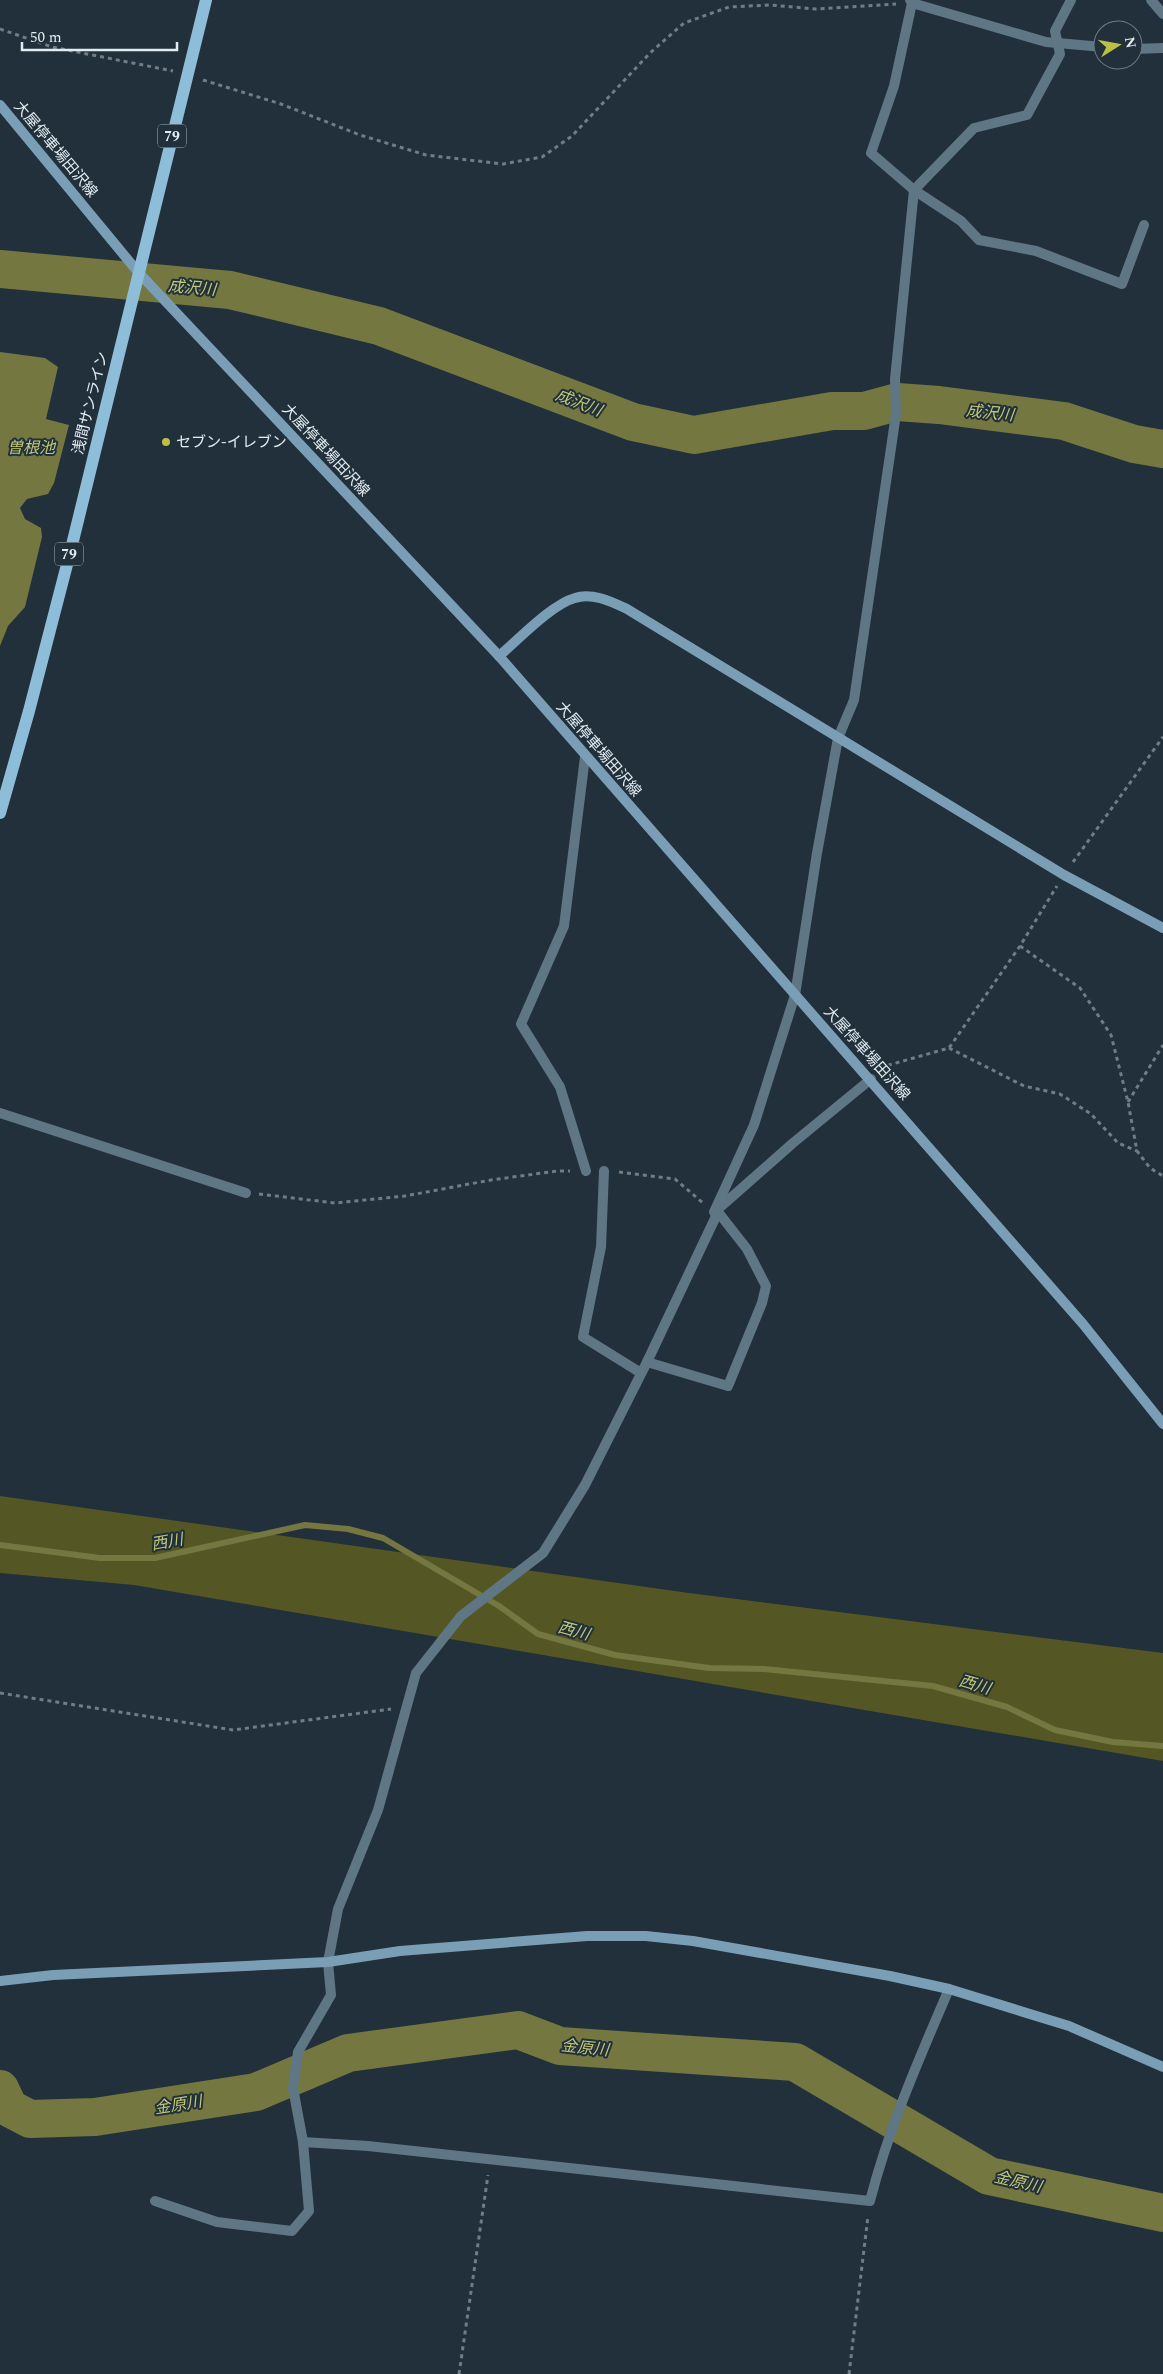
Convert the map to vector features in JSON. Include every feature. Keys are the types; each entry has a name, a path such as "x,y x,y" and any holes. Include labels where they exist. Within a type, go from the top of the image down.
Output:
{"main road":[{"name":"浅間サンライン","path":"0,813 65,572 206,0"}],"street":[{"path":"155,2201 217,2222 292,2231 309,2211 304,2142 293,2088 298,2052 331,1995 328,1962 338,1910 378,1810 416,1673 461,1616 543,1553 585,1485 647,1362 754,1125 795,995 817,854 838,738 854,700 896,414 895,379 914,190 974,128 1027,116 1060,54 1055,31 1071,0"},
{"path":"1151,0 1163,14"},
{"path":"1093,46 1046,42 911,2 894,86 872,153 914,190 961,221 979,240 1036,252 1122,284 1144,225"},
{"path":"1143,49 1163,48"},
{"name":"大屋停車場田沢線","path":"0,106 138,272 499,656 585,757 871,1079 1083,1324 1163,1424"},
{"path":"499,656 555,609 576,597 602,598 627,609 1064,875 1163,928"},
{"path":"585,757 564,926 521,1024 560,1087 586,1171"},
{"path":"716,1212 793,1143 871,1079"},
{"path":"0,1113 246,1193"},
{"path":"604,1171 601,1247 583,1337 641,1373"},
{"path":"647,1362 728,1386 762,1303 766,1286 747,1249 716,1212"},
{"path":"0,1981 53,1975 328,1962 400,1951 587,1936 646,1936 711,1945 890,1976 949,1990 1069,2026 1163,2067"},
{"path":"304,2142 368,2146 870,2201 881,2157 897,2112 949,1990"}],"path":[{"path":"201,79 281,104 360,136 426,155 503,164 542,157 572,136 650,53 684,23 729,7 771,5 816,9 911,2"},
{"path":"0,28 52,47 161,67 176,72"},
{"path":"871,1079 889,1065 949,1048 1020,946 1064,875 1163,737"},
{"path":"1020,946 1080,988 1111,1035 1128,1102 1137,1151 1150,1168 1163,1176"},
{"path":"1128,1102 1163,1045"},
{"path":"949,1048 1024,1086 1060,1094 1091,1114 1118,1143 1137,1151"},
{"path":"246,1193 335,1203 405,1196 556,1171 586,1171"},
{"path":"604,1171 675,1179 716,1212"},
{"path":"0,1693 233,1730 407,1707"},
{"path":"459,2374 490,2159"},
{"path":"849,2374 870,2201"}],"shaded area":[{"path":"0,1496 689,1593 1163,1653 1163,1761 134,1585 0,1573"}],"water":[{"name":"曽根池","path":"0,352 45,358 58,367 46,419 69,425 54,483 48,494 27,499 20,508 25,519 41,528 42,537 25,607 8,626 0,646"}],"waterway":[{"name":"成沢川","path":"0,269 230,290 379,326 633,422 694,435 832,411 864,411 897,402 939,405 1064,421 1134,444 1163,449"},
{"name":"西川","path":"0,1545 100,1558 155,1558 305,1525 348,1529 383,1538 499,1606 538,1634 615,1655 709,1668 764,1669 933,1686 1007,1707 1055,1730 1113,1742 1163,1746"},
{"name":"金原川","path":"0,2089 9,2108 30,2119 95,2117 256,2092 348,2053 518,2030 560,2046 795,2062 989,2176 1163,2213"}],"place":[{"name":"セブン-イレブン","path":"166,442"}]}
